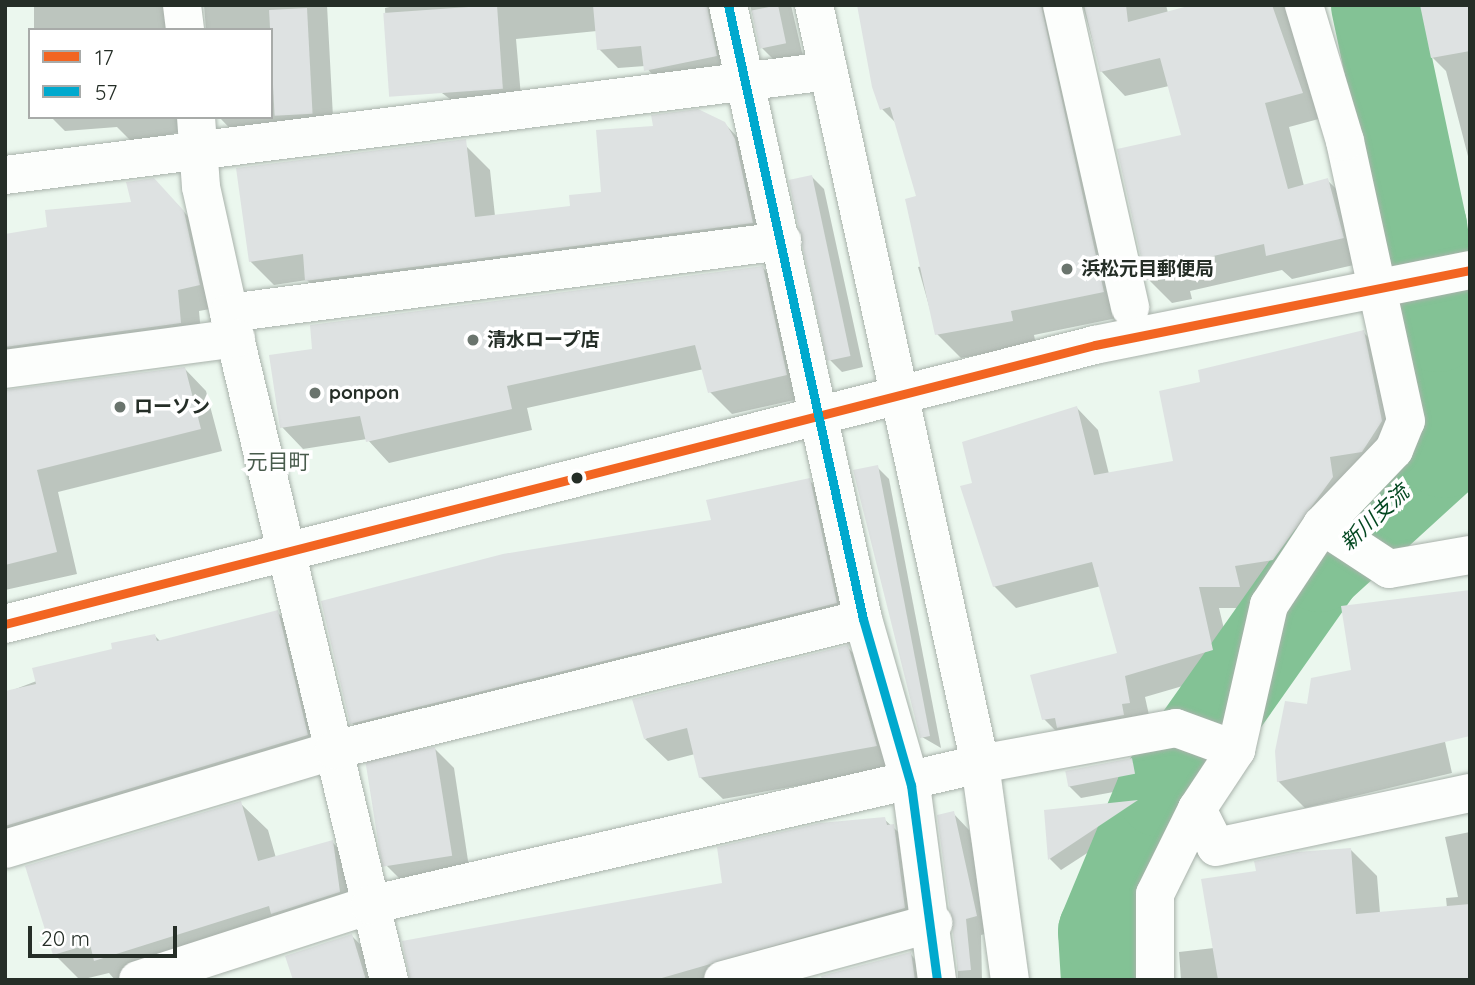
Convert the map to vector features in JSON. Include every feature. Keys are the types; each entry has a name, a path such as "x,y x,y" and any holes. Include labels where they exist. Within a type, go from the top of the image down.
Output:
{"street":[{"path":"182,5 185,28"},
{"path":"728,5 823,415 863,619 911,785 933,923 937,980"},
{"path":"814,5 896,400 980,764 1010,980"},
{"path":"1062,5 1130,307"},
{"path":"1155,980 1155,894 1228,746 1269,605 1324,526 1394,450 1406,421 1375,289 1345,141 1304,5"},
{"path":"5,175 198,134 745,77 828,71"},
{"path":"198,134 201,187 232,326 290,554 389,980"},
{"path":"5,369 232,326 782,241"},
{"path":"5,624 290,554 823,415 896,400 1095,345 1460,273"},
{"path":"1324,526 1389,569 1470,555"},
{"path":"5,849 334,750 863,619"},
{"path":"138,980 370,905 911,785 980,764 1176,728 1228,746"},
{"path":"1197,809 1216,847 1470,793"},
{"path":"723,980 933,923"}],"building":[{"path":"497,5 503,89 389,97 383,13"},
{"path":"593,5 707,5 717,56 644,71 641,46 597,50"},
{"path":"778,5 786,43 760,49 752,11"},
{"path":"857,5 1041,5 1104,292 1011,311 1013,321 935,335 905,199 916,196 890,107 880,110 872,87"},
{"path":"1084,5 1126,5 1128,22 1192,5 1272,5 1303,93 1265,103 1288,189 1328,178 1344,238 1266,256 1264,244 1167,267 1168,275 1146,280 1117,149 1181,135 1160,58 1100,72"},
{"path":"1420,5 1470,5 1470,51 1431,58"},
{"path":"307,8 313,114 275,116 273,28 270,28 269,10"},
{"path":"698,109 725,122 735,139 753,223 305,281 303,254 249,262 236,168 466,139 475,217 570,206 569,195 601,192 596,130 653,126 651,115"},
{"path":"812,175 850,356 827,361 789,180"},
{"path":"154,178 184,211 200,285 178,290 181,323 5,347 5,234 47,227 45,210 131,202 126,182"},
{"path":"763,266 787,375 708,393 695,345 507,386 512,409 366,442 360,416 280,428 269,355 312,349 310,325"},
{"path":"1364,330 1382,421 1362,452 1330,457 1333,477 1273,560 1235,566 1240,587 1199,587 1213,650 1125,676 1130,703 1122,704 1124,715 1057,728 1055,718 1042,720 1030,675 1117,653 1092,562 993,587 960,486 972,483 962,442 1077,406 1094,475 1173,461 1159,391 1200,382 1198,370"},
{"path":"185,367 201,429 37,470 57,552 5,565 5,390"},
{"path":"878,465 930,736 920,738 853,470"},
{"path":"810,478 837,603 350,724 321,601 503,554 711,520 706,500"},
{"path":"1470,590 1470,736 1277,782 1275,751 1285,701 1307,704 1311,678 1351,670 1341,606"},
{"path":"278,610 308,735 5,826 5,691 36,684 32,668 112,649 111,643 155,634 157,641"},
{"path":"848,645 877,746 699,778 687,728 644,739 632,699"},
{"path":"435,747 452,856 382,867 365,758"},
{"path":"1132,758 1135,774 1068,787 1065,771"},
{"path":"1138,800 1048,860 1044,810"},
{"path":"241,801 258,861 333,840 340,892 271,914 269,906 94,961 90,944 53,955 25,866"},
{"path":"954,811 977,916 966,919 971,970 958,971 937,815"},
{"path":"885,817 887,825 894,824 905,908 655,980 410,980 402,941 722,883 717,847 820,823"},
{"path":"1351,848 1356,914 1470,904 1470,980 1218,980 1201,879 1256,871 1254,861 1297,852"},
{"path":"352,934 366,980 293,980 285,956"},
{"path":"911,952 915,980 822,980 821,976"}],"waterway":[{"name":"新川支流","path":"1105,980 1102,931 1160,792 1319,567 1444,453 1437,327 1422,226 1375,5"}],"transit line":[{"name":"57","path":"728,5 863,619 911,785 937,980"},
{"name":"17","path":"5,624 1095,345 1470,270"}],"place":[{"name":"浜松元目郵便局","path":"1067,269"},
{"name":"清水ロープ店","path":"473,340"},
{"name":"ponpon","path":"315,393"},
{"name":"ローソン","path":"120,407"}],"district":[{"name":"元目町","path":"278,461"}]}
